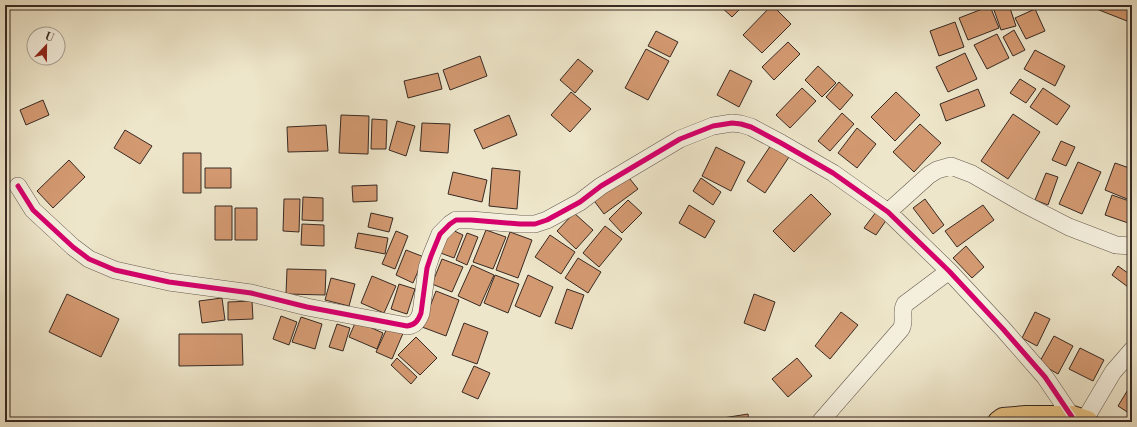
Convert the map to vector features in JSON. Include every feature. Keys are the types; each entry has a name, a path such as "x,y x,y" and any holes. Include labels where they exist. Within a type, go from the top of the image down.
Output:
{"main road":[{"path":"999,422 1003,419 1026,417 1081,420"}],"street":[{"path":"18,186 33,210 73,247 89,259 115,270 169,282 251,293 307,307 407,326 415,324 421,313 427,268 440,234 456,220 520,224 535,224 547,220 580,202 601,186 680,139 713,126 732,123 741,124 751,127 833,173 888,212 949,271 1003,329 1081,420 1113,372 1132,350"},
{"path":"888,212 929,175 938,170 951,166 972,174 1024,204 1069,227 1116,245 1132,246"},
{"path":"820,422 901,329 904,324 902,313 905,304 949,271"}],"building":[{"path":"719,5 744,5 732,17"},
{"path":"772,5 791,24 762,53 743,35"},
{"path":"1009,5 1016,26 1001,30 994,10"},
{"path":"1095,5 1132,5 1132,8 1127,21 1094,8"},
{"path":"990,6 999,28 968,40 959,18"},
{"path":"1035,9 1045,31 1026,39 1015,18"},
{"path":"955,22 964,47 939,56 930,31"},
{"path":"1014,30 1025,50 1013,56 1003,37"},
{"path":"656,31 678,42 670,57 648,46"},
{"path":"997,34 1009,58 987,69 974,45"},
{"path":"788,42 800,54 774,80 762,67"},
{"path":"646,49 669,61 648,100 625,88"},
{"path":"1035,50 1065,66 1055,86 1024,69"},
{"path":"965,53 977,79 948,92 936,67"},
{"path":"480,56 487,76 450,90 443,70"},
{"path":"578,59 593,71 575,93 560,80"},
{"path":"818,66 836,83 822,97 805,80"},
{"path":"730,70 752,81 739,107 717,95"},
{"path":"438,73 442,89 408,98 404,81"},
{"path":"1020,79 1036,89 1026,103 1010,93"},
{"path":"839,82 853,95 840,110 826,97"},
{"path":"802,88 816,101 790,128 776,115"},
{"path":"1043,88 1070,106 1057,125 1030,107"},
{"path":"978,89 985,106 946,121 940,104"},
{"path":"571,92 591,109 570,132 551,115"},
{"path":"896,92 920,115 895,141 871,117"},
{"path":"43,100 49,115 26,125 20,110"},
{"path":"842,113 854,124 830,151 818,141"},
{"path":"1013,114 1040,132 1008,179 981,161"},
{"path":"341,115 369,116 368,154 339,153"},
{"path":"509,115 517,135 483,149 474,130"},
{"path":"372,119 387,120 386,149 371,149"},
{"path":"397,121 415,126 406,156 389,150"},
{"path":"422,123 450,124 448,153 420,151"},
{"path":"920,124 941,143 914,172 893,152"},
{"path":"326,125 328,151 288,152 287,127"},
{"path":"857,128 876,144 857,168 838,153"},
{"path":"125,130 152,146 140,164 114,148"},
{"path":"1061,141 1075,147 1066,166 1052,160"},
{"path":"771,145 789,157 765,193 747,181"},
{"path":"716,147 745,162 731,191 702,176"},
{"path":"183,153 201,153 201,193 183,193"},
{"path":"69,160 85,177 53,208 37,191"},
{"path":"1078,162 1101,172 1082,214 1059,204"},
{"path":"1115,163 1132,169 1132,201 1105,190"},
{"path":"205,168 231,168 231,188 205,188"},
{"path":"492,168 520,171 517,209 489,206"},
{"path":"453,172 487,180 482,202 448,194"},
{"path":"1046,173 1058,177 1048,205 1035,200"},
{"path":"626,174 638,189 604,214 592,198"},
{"path":"701,178 721,192 713,205 693,191"},
{"path":"377,185 377,201 353,202 352,186"},
{"path":"811,194 831,214 794,252 773,231"},
{"path":"1112,195 1132,202 1131,224 1105,215"},
{"path":"303,197 323,198 323,221 302,220"},
{"path":"284,199 300,199 299,232 283,231"},
{"path":"925,199 944,225 933,234 913,208"},
{"path":"628,200 642,213 622,233 609,219"},
{"path":"689,205 715,221 705,238 679,223"},
{"path":"983,205 994,220 957,247 945,231"},
{"path":"215,206 232,206 232,240 215,240"},
{"path":"235,208 257,208 257,240 235,240"},
{"path":"876,212 887,219 876,235 864,228"},
{"path":"371,213 393,218 389,232 368,227"},
{"path":"574,213 593,230 576,249 557,231"},
{"path":"302,224 324,225 324,246 301,245"},
{"path":"605,226 622,239 599,267 583,253"},
{"path":"448,228 463,235 454,258 438,252"},
{"path":"486,230 506,237 493,269 473,262"},
{"path":"396,231 408,236 395,269 382,264"},
{"path":"510,232 532,240 518,278 496,270"},
{"path":"358,233 388,238 385,254 355,248"},
{"path":"467,233 478,237 467,265 456,260"},
{"path":"550,235 575,252 561,274 535,257"},
{"path":"966,246 984,267 972,278 953,258"},
{"path":"406,250 424,257 413,283 396,275"},
{"path":"578,258 601,272 588,293 565,278"},
{"path":"442,259 463,267 452,292 432,284"},
{"path":"472,265 494,275 480,306 458,296"},
{"path":"1118,266 1132,276 1132,290 1112,275"},
{"path":"287,269 326,270 325,295 286,294"},
{"path":"495,275 519,284 508,313 484,303"},
{"path":"528,275 553,287 540,317 515,306"},
{"path":"372,276 396,286 384,313 361,303"},
{"path":"331,278 355,284 349,306 325,300"},
{"path":"399,284 415,289 407,314 391,309"},
{"path":"567,289 584,295 572,329 555,323"},
{"path":"436,291 459,300 446,336 422,327"},
{"path":"67,294 119,319 101,357 49,332"},
{"path":"754,294 775,302 765,331 744,323"},
{"path":"222,298 225,320 202,323 199,301"},
{"path":"252,301 253,319 228,320 228,302"},
{"path":"841,312 858,325 830,359 815,346"},
{"path":"1035,312 1050,319 1037,346 1022,338"},
{"path":"281,316 297,322 289,345 273,339"},
{"path":"301,317 322,324 315,349 292,342"},
{"path":"356,321 383,333 377,349 349,337"},
{"path":"464,323 488,332 477,364 452,355"},
{"path":"337,324 350,328 343,351 329,347"},
{"path":"389,324 404,331 392,359 376,352"},
{"path":"179,334 242,334 243,365 179,366"},
{"path":"1054,336 1073,346 1058,374 1039,363"},
{"path":"416,337 437,358 420,375 398,355"},
{"path":"1080,348 1104,360 1093,381 1069,369"},
{"path":"397,358 417,377 411,384 391,365"},
{"path":"797,358 812,376 788,397 772,379"},
{"path":"474,366 490,373 478,399 462,392"},
{"path":"1132,383 1132,415 1118,406"},
{"path":"748,414 749,422 723,422 723,418"}],"cycle path":[{"path":"18,186 33,210 73,247 89,259 115,270 169,282 251,293 307,307 407,326 416,322 421,313 427,268 440,234 456,220 520,224 535,224 547,220 580,202 601,186 680,139 713,126 732,123 741,124 751,127 833,173 888,212 949,271 1003,329 1045,377 1072,417"}]}
